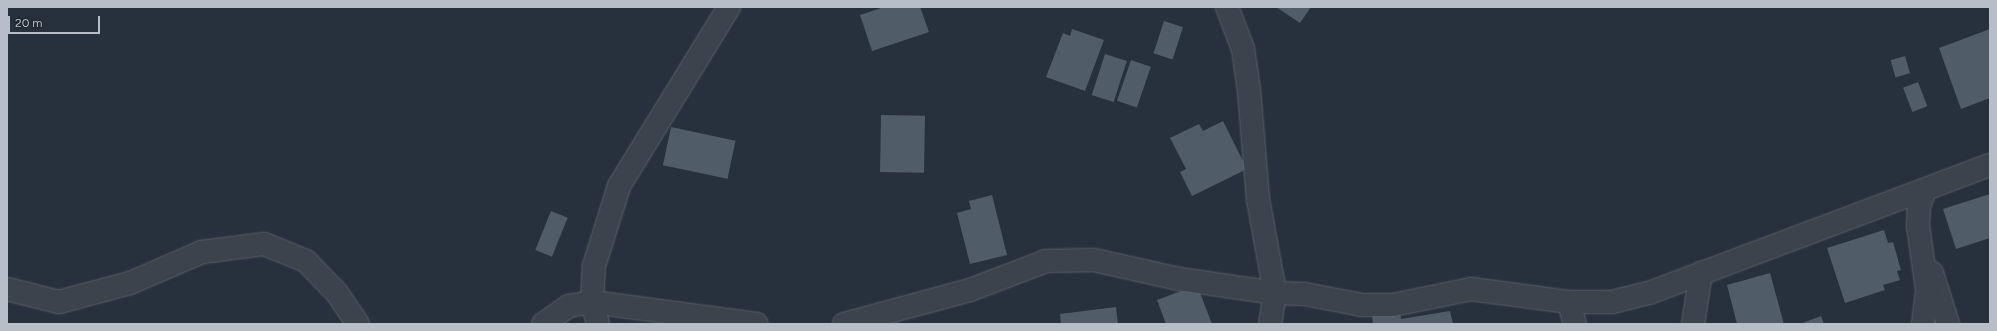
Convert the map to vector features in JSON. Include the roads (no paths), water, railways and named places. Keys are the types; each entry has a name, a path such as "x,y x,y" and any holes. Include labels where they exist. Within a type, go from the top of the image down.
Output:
{"street":[{"path":"598,324 592,302 594,266 619,186 729,7"},
{"path":"1227,7 1243,49 1258,199 1275,293 1270,324"},
{"path":"844,324 970,290 1046,261 1094,260 1179,279 1275,293 1304,294 1362,305 1393,305 1471,289 1569,302 1612,302 1649,293 1990,165"},
{"path":"1925,190 1919,206 1918,226 1927,289 1925,322"},
{"path":"1918,226 1948,324"},
{"path":"7,289 59,302 130,284 202,252 264,244 306,261 337,293 358,324"},
{"path":"1693,324 1701,273"},
{"path":"543,324 569,306 592,302 757,324"},
{"path":"1569,302 1575,324"}]}
